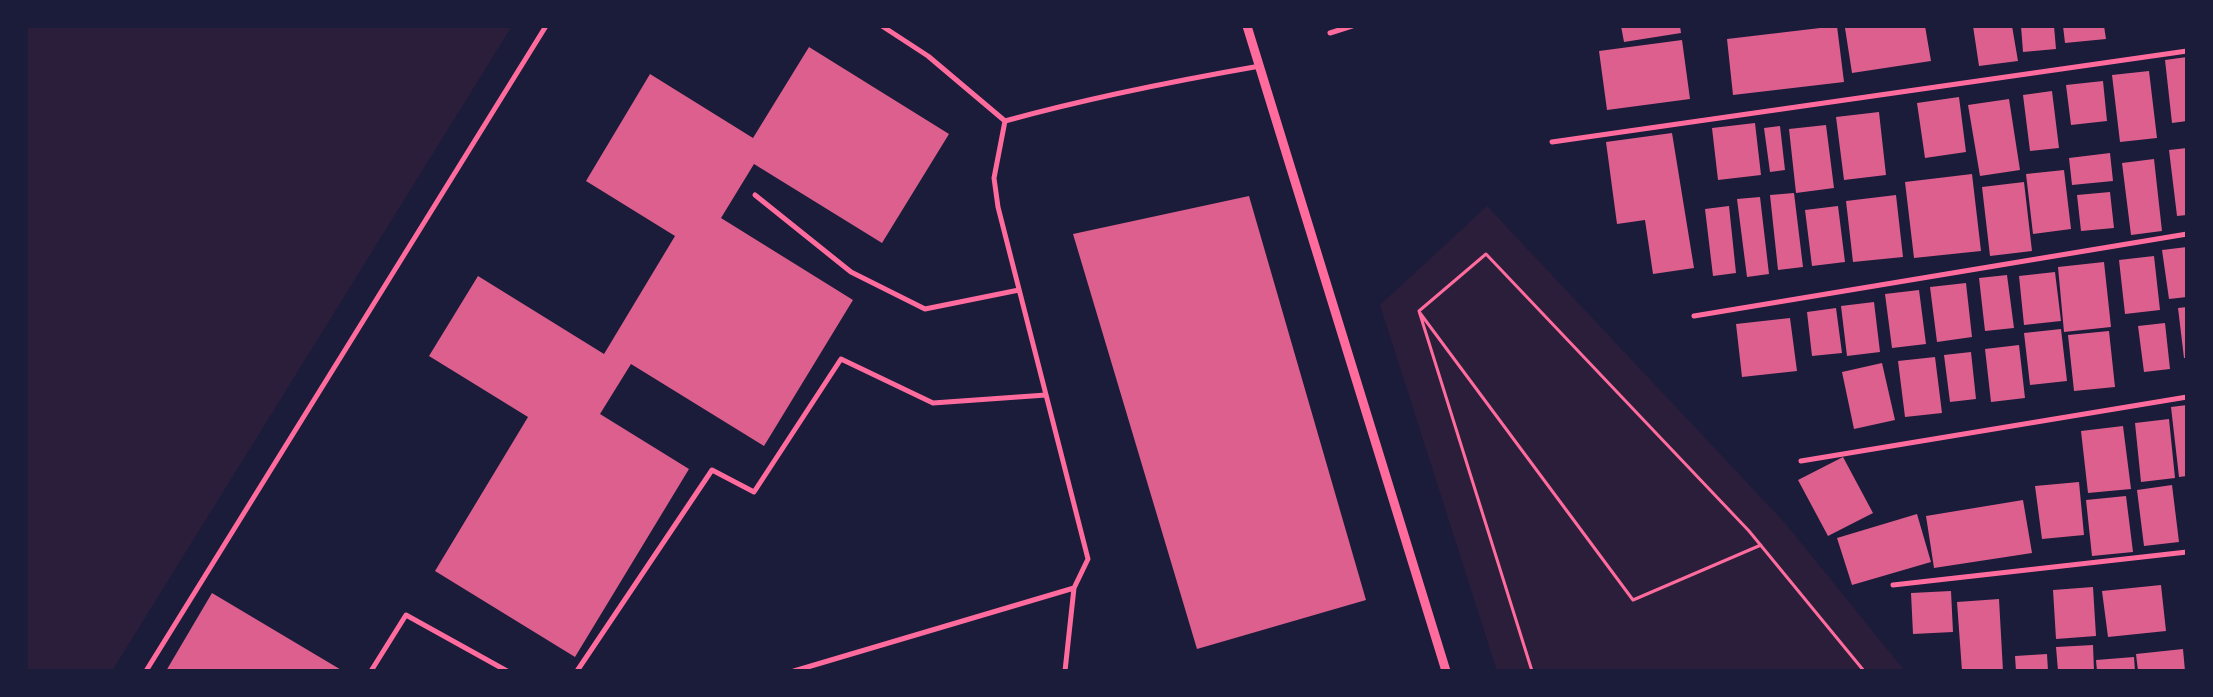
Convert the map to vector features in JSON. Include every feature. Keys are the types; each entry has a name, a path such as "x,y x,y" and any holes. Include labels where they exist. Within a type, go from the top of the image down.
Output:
{"street":[{"path":"146,671 546,26"},
{"path":"882,26 928,56 1005,121"},
{"path":"1248,26 1446,671"},
{"path":"1330,33 1352,26"},
{"path":"1552,142 2187,51"},
{"path":"1005,121 1046,110 1192,78 1260,66"},
{"path":"1005,121 994,178 998,207 1088,559 1074,588 1065,671"},
{"path":"756,195 850,272 924,309 1019,290"},
{"path":"1694,316 2187,234"},
{"path":"577,671 712,470 754,492 841,359 933,403 1046,395"},
{"path":"1801,461 2187,398"},
{"path":"1893,585 2187,552"},
{"path":"794,671 1074,588"},
{"path":"370,671 406,615 507,671"}],"path":[{"path":"1419,311 1486,254 1761,545 1864,671"},
{"path":"1419,311 1633,600 1761,545"},
{"path":"1419,311 1532,671"}],"shaded area":[{"path":"26,26 512,26 112,671 26,671"},
{"path":"1487,206 1785,523 1905,671 1497,671 1380,305"}],"building":[{"path":"1621,26 1680,26 1681,33 1624,42"},
{"path":"1837,26 1844,82 1733,95 1727,39"},
{"path":"1856,26 1925,26 1931,61 1852,73 1845,28"},
{"path":"1973,26 2012,26 2018,61 1979,66"},
{"path":"2021,26 2054,26 2056,49 2023,52"},
{"path":"2063,26 2104,26 2106,39 2065,43"},
{"path":"1682,40 1690,99 1607,110 1599,51"},
{"path":"809,47 949,134 882,243 754,164 721,218 853,300 764,446 631,364 600,414 689,469 575,657 435,571 528,417 429,356 478,276 604,354 675,236 586,181 650,74 753,138"},
{"path":"2187,57 2187,121 2172,123 2165,60"},
{"path":"2149,71 2157,138 2120,142 2112,75"},
{"path":"2103,81 2107,121 2071,125 2066,85"},
{"path":"2052,91 2059,148 2030,151 2023,95"},
{"path":"1959,97 1966,152 1925,158 1917,103"},
{"path":"2009,99 2020,170 1980,176 1968,105"},
{"path":"1879,112 1886,175 1844,180 1836,117"},
{"path":"1755,123 1761,175 1718,180 1712,128"},
{"path":"1826,125 1834,188 1796,193 1789,129"},
{"path":"1780,126 1785,170 1770,172 1764,128"},
{"path":"1672,133 1694,268 1653,274 1645,220 1617,224 1606,142"},
{"path":"2187,148 2187,215 2177,216 2169,150"},
{"path":"2110,153 2113,181 2072,185 2069,158"},
{"path":"2154,159 2162,231 2131,235 2122,163"},
{"path":"2064,170 2071,229 2033,234 2026,174"},
{"path":"1972,174 1981,251 1914,258 1905,182"},
{"path":"2024,182 2032,251 1990,256 1982,187"},
{"path":"2110,192 2114,228 2081,231 2077,195"},
{"path":"1794,193 1803,267 1778,270 1770,195"},
{"path":"1896,195 1903,257 1853,262 1846,201"},
{"path":"1249,196 1366,600 1197,649 1073,234"},
{"path":"1760,197 1769,274 1747,277 1737,199"},
{"path":"1729,206 1736,273 1713,276 1705,209"},
{"path":"1838,206 1845,262 1812,266 1805,210"},
{"path":"2187,247 2187,297 2169,299 2162,250"},
{"path":"2154,256 2160,310 2125,314 2119,260"},
{"path":"2104,262 2111,327 2064,332 2058,267"},
{"path":"2055,272 2061,321 2024,325 2019,276"},
{"path":"2007,275 2014,328 1985,331 1979,278"},
{"path":"1966,283 1972,337 1937,342 1930,287"},
{"path":"1919,290 1926,344 1892,348 1885,294"},
{"path":"1874,302 1880,352 1847,356 1841,306"},
{"path":"2187,307 2187,358 2184,358 2178,308"},
{"path":"1836,308 1842,353 1812,356 1807,312"},
{"path":"1790,318 1797,371 1742,377 1736,324"},
{"path":"2165,323 2170,369 2144,372 2138,326"},
{"path":"2061,329 2067,381 2030,385 2024,333"},
{"path":"2109,331 2115,387 2074,391 2068,335"},
{"path":"2019,345 2025,398 1991,402 1985,349"},
{"path":"1971,352 1976,399 1950,402 1944,355"},
{"path":"1935,357 1942,413 1905,417 1898,361"},
{"path":"1882,363 1895,420 1854,429 1842,372"},
{"path":"2187,405 2187,476 2179,477 2171,407"},
{"path":"2169,419 2175,478 2141,482 2135,423"},
{"path":"2123,426 2131,489 2088,493 2081,431"},
{"path":"1843,457 1873,513 1828,536 1798,480"},
{"path":"2079,482 2084,535 2042,539 2035,486"},
{"path":"2172,485 2179,542 2144,546 2137,490"},
{"path":"2126,496 2133,552 2092,556 2086,500"},
{"path":"2023,500 2032,553 1934,568 1926,516"},
{"path":"1917,514 1931,562 1852,585 1837,538"},
{"path":"2161,585 2166,631 2108,637 2102,591"},
{"path":"2093,587 2096,636 2056,639 2053,590"},
{"path":"1951,591 1953,632 1913,634 1911,593"},
{"path":"212,593 343,671 166,671"},
{"path":"1999,599 2003,671 1962,671 1957,602"},
{"path":"2093,645 2094,671 2058,671 2056,647"},
{"path":"2183,649 2185,671 2138,671 2136,654"},
{"path":"2047,654 2048,671 2016,671 2015,656"},
{"path":"2134,657 2135,671 2097,671 2096,660"}]}
